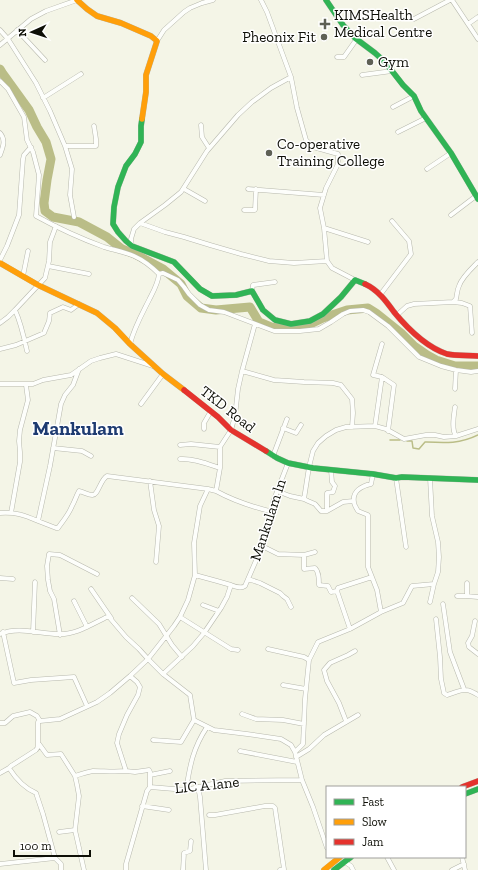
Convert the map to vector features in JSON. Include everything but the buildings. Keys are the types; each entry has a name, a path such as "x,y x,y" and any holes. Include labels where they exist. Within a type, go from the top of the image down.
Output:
{"street":[{"path":"0,45 31,19 46,11 77,0 97,16 121,23 151,36 157,41"},
{"path":"213,0 202,3 184,12 164,30 157,41 146,75 146,92 141,126 141,142 136,154 126,166 118,187 114,207 114,224 118,232 132,246 174,262 200,289 212,296 236,295 252,291"},
{"path":"261,0 267,12 291,77 297,108 306,140 313,147 338,154 338,164 326,188 320,208 324,228 327,261 332,268 369,286 380,295 396,315 430,346 448,354 478,356"},
{"path":"326,0 343,26 356,40 385,62 403,85 414,96 420,111 451,153 477,198 451,215"},
{"path":"414,19 451,0 478,39"},
{"path":"468,24 478,17"},
{"path":"0,30 8,39 36,83 65,146 72,169 70,195 74,217"},
{"path":"17,30 45,60"},
{"path":"337,57 344,57 356,40"},
{"path":"362,75 392,71"},
{"path":"43,98 81,74"},
{"path":"132,246 131,239 134,230 140,223 184,189 209,148 238,115 271,88 291,77"},
{"path":"0,81 8,89 24,117 27,140 33,152 39,175 36,216 44,221 103,246 133,256 154,269 159,274 163,273 178,280 200,305 209,310 224,312 274,331 319,329 343,314 350,311 363,310 369,312 388,326 418,357 456,370 471,372 478,371"},
{"path":"393,108 414,96"},
{"path":"398,132 426,118"},
{"path":"201,125 202,137 209,148"},
{"path":"65,146 96,146 94,126"},
{"path":"0,133 4,137 4,143 0,153"},
{"path":"0,262 19,214 23,159 24,155 31,147"},
{"path":"427,168 451,153"},
{"path":"184,189 205,201"},
{"path":"248,189 324,195"},
{"path":"244,210 255,210 256,189"},
{"path":"380,295 411,254 409,241 392,221"},
{"path":"140,223 210,246 269,261 294,263 327,261"},
{"path":"0,323 15,310 45,278 49,261 50,242 56,226"},
{"path":"324,228 368,242"},
{"path":"23,276 28,250"},
{"name":"TKD Road","path":"0,262 38,285 97,313 116,328 154,367 211,411 231,430 273,456 288,463 396,478 478,480"},
{"path":"453,302 456,299 460,283 478,262"},
{"path":"48,266 89,274"},
{"path":"130,344 138,321 156,286 159,274"},
{"path":"275,282 253,285 252,291 263,310 275,320 291,324 310,321 323,314 341,297 355,280"},
{"path":"396,315 407,306 414,304 462,303 470,306 472,333"},
{"path":"0,349 16,345 44,333 49,321 50,313 63,307 71,310 79,304"},
{"path":"15,310 27,351"},
{"path":"216,491 220,468 220,447 231,430 235,416 242,371 256,324"},
{"path":"382,344 373,376 382,377 394,385 388,430"},
{"path":"0,384 26,385 71,375 91,361 116,354 154,367"},
{"path":"38,521 61,404 65,395 74,384 79,369"},
{"path":"455,389 456,370"},
{"path":"242,371 274,380 333,383 341,385 352,399 352,427"},
{"path":"141,404 163,374"},
{"path":"375,426 382,377"},
{"path":"12,513 20,462 18,441 28,400 26,385"},
{"path":"455,407 454,434 456,436"},
{"path":"204,429 204,423 211,411"},
{"path":"273,456 287,419"},
{"path":"283,428 296,433 301,425"},
{"path":"304,499 313,451 318,443 336,430 346,427 375,426 388,430 404,439 426,435 444,437 456,436 478,429"},
{"path":"180,445 191,444 220,447"},
{"path":"53,448 82,451 91,456"},
{"path":"180,459 202,462 220,468"},
{"name":"Mankulam ln","path":"231,585 239,588 245,586 271,523 273,502 288,463"},
{"path":"327,511 327,494 333,492 335,486 332,482 331,470"},
{"path":"372,474 371,484 358,490 354,495 353,501 358,511 368,515 368,567 377,590 381,612"},
{"path":"0,513 17,513 58,528 67,516 80,491 92,496 95,495 102,479 106,476 208,489 253,507 273,512"},
{"path":"396,478 406,547"},
{"path":"430,478 432,516 438,542 439,557 438,572 430,602"},
{"path":"150,481 154,510 159,526 156,562"},
{"path":"40,721 60,719 97,702 110,693 148,659 180,617 189,596 195,575 194,543 200,506 208,489"},
{"path":"277,491 315,504 321,512 327,511 343,502 353,501"},
{"path":"262,546 278,554 304,555 316,552"},
{"path":"60,634 54,599 50,591 48,580 49,554 60,555 98,574"},
{"path":"304,555 304,569 314,568 319,578 319,585 328,586 330,592 337,591 338,588 372,577"},
{"path":"163,674 193,646 227,598 231,585 195,575"},
{"path":"0,578 13,579"},
{"path":"248,579 280,592 287,599 291,607"},
{"path":"34,632 35,582"},
{"path":"467,583 467,596"},
{"path":"295,752 303,744 309,660 318,642 350,629 381,612 403,603 412,586 434,584"},
{"path":"91,589 126,637 163,674 190,695 194,720 181,742 153,740"},
{"path":"337,591 350,629"},
{"path":"457,596 478,597"},
{"path":"132,598 160,624 182,657"},
{"path":"74,601 87,627"},
{"path":"443,604 450,652 464,689"},
{"path":"203,605 219,611"},
{"path":"87,706 74,677 14,682 1,633 14,630 60,634 87,627 107,616 111,618"},
{"path":"180,617 231,649 238,650"},
{"path":"436,619 441,679 444,693 447,695 464,689 478,695"},
{"path":"475,621 472,636 468,643 469,647 478,654"},
{"path":"268,650 304,657 309,660"},
{"path":"346,721 339,703 327,681 324,670 330,663 355,651"},
{"path":"126,771 117,743 118,734 138,696 140,686 130,676"},
{"path":"283,685 306,689"},
{"path":"0,723 5,723 13,716 30,712 37,716 40,721"},
{"path":"242,714 256,719 284,720 304,724"},
{"path":"240,751 297,759 324,735 358,715"},
{"path":"194,720 214,730 260,735 281,739 291,744 295,752 302,780 326,845"},
{"path":"0,773 36,750 39,744 38,722 40,721"},
{"path":"186,790 189,769 194,753 200,737 207,727"},
{"path":"39,744 47,755 61,754 74,776 78,796 75,830 84,870"},
{"path":"9,768 17,780 29,790 36,793 55,858 61,864 61,870"},
{"path":"74,776 85,772 94,771 135,772 149,770 150,787 147,791 142,806 126,864 126,870"},
{"path":"150,775 170,771"},
{"name":"LIC A lane","path":"150,787 186,790 225,781 302,780"},
{"path":"465,786 478,781"},
{"path":"198,787 206,870"},
{"path":"466,794 478,789"},
{"path":"142,806 169,810"},
{"path":"209,815 264,806 273,806 275,808 284,869 280,870"},
{"path":"59,832 75,830"},
{"path":"183,870 184,853 190,851 191,840"},
{"path":"0,864 55,858"},
{"path":"324,870 333,865 345,862 350,858"},
{"path":"388,858 394,870"},
{"path":"462,858 465,870"},
{"path":"345,862 351,866 353,870"},
{"path":"452,870 464,864"}],"waterway":[{"path":"0,69 29,110 46,142 51,159 44,203 45,211 53,217 79,222 107,237 122,249 135,254 163,269 181,284 187,296 201,308 216,310 250,307 259,322 271,327 288,328 304,327 323,318 347,310 368,308 401,333 414,346 436,360 455,366 478,366"},
{"path":"407,441 412,441 413,448 419,449 425,442 446,443 465,440 478,435"},
{"path":"390,440 400,440"}],"traffic: fast":[{"path":"326,0 343,25 355,38 385,62 403,85 414,96 421,111 451,153 478,199"},
{"path":"142,119 141,142 135,154 126,166 118,187 114,207 113,224 118,232 132,246 174,262 200,289 212,296 236,295 252,291 263,310 275,320 291,324 310,321 323,314 341,297 355,280 365,284"},
{"path":"266,451 288,463 313,468 373,474 396,478 478,480"},
{"path":"466,794 478,789"},
{"path":"334,870 350,858"}],"traffic: slow":[{"path":"77,0 97,16 121,23 151,36 157,41 146,75 146,92 142,119"},
{"path":"0,263 38,285 97,313 115,328 163,374 184,390"},
{"path":"324,870 339,858"}],"traffic: jam":[{"path":"365,284 370,286 385,300 405,325 432,347 447,354 478,356"},
{"path":"184,390 218,417 231,430 266,451"},
{"path":"465,786 478,781"}],"place":[{"name":"KIMSHealth Medical Centre","path":"325,24"},
{"name":"Pheonix Fit","path":"324,37"},
{"name":"Gym","path":"370,62"},
{"name":"Co-operative Training College","path":"269,153"}],"district":[{"name":"Mankulam","path":"78,428"}]}
